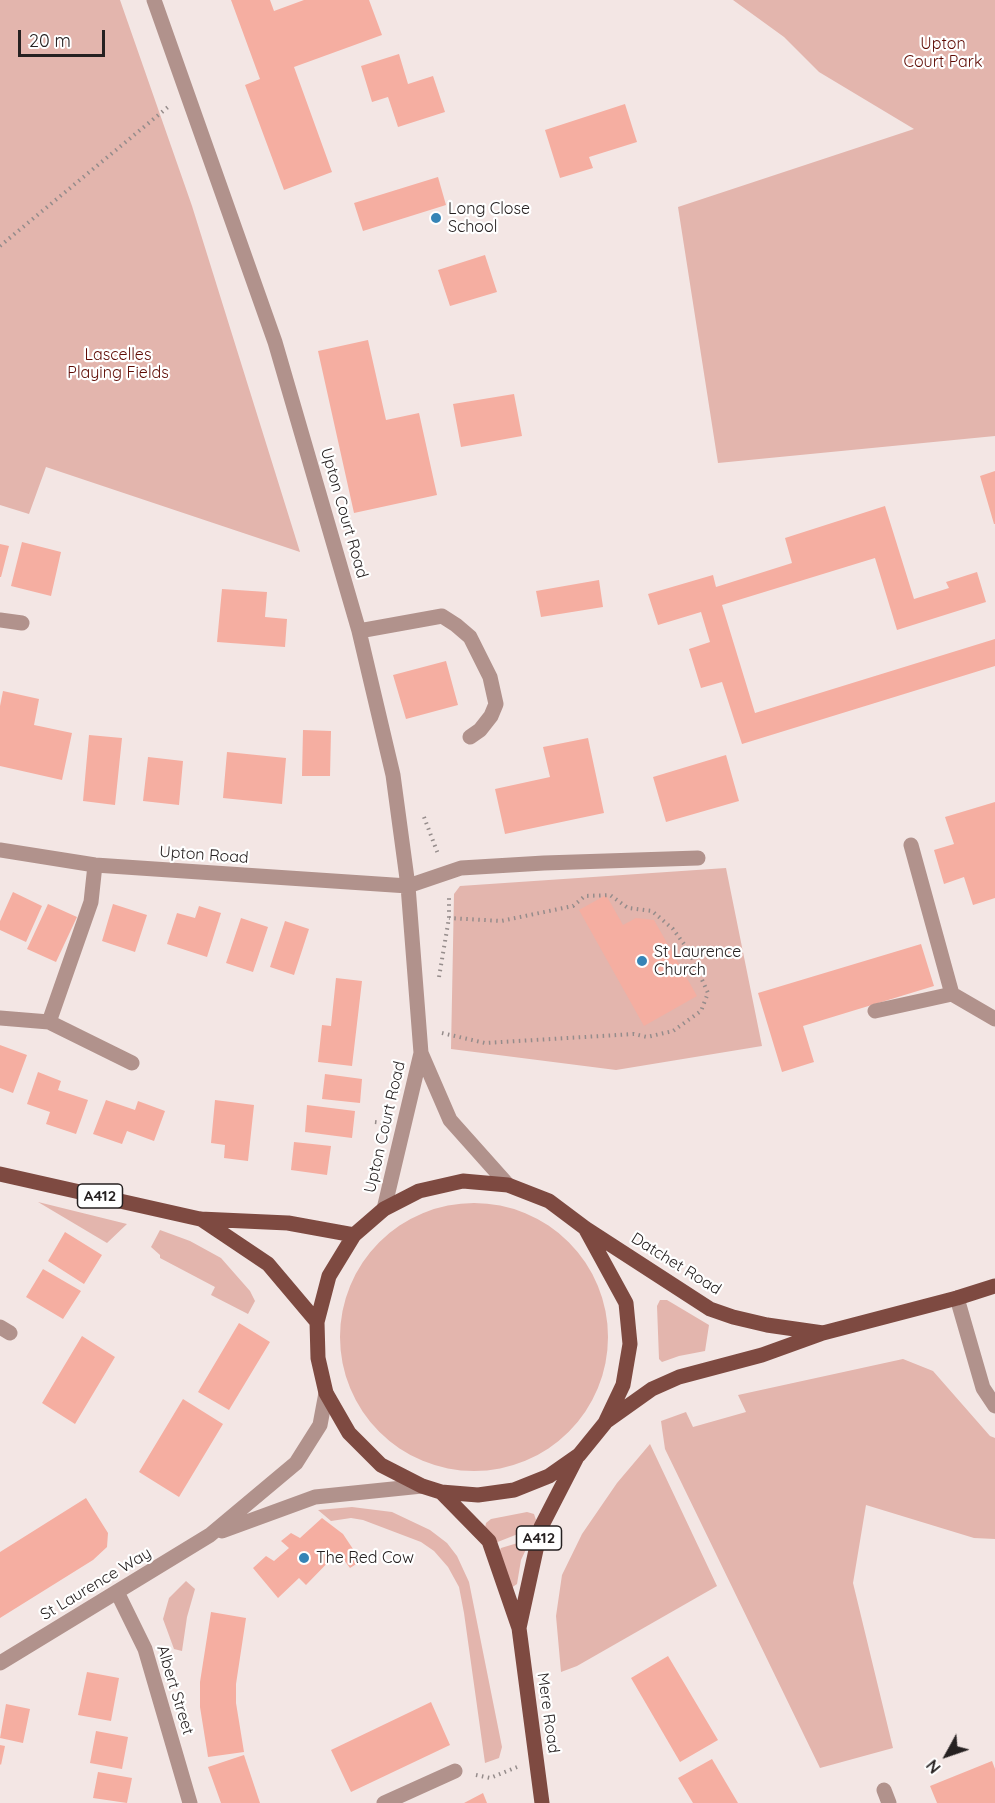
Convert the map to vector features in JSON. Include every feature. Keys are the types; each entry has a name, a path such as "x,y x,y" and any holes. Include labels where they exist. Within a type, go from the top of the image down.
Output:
{"main road":[{"name":"A412","path":"0,1174 200,1219 288,1223 354,1235"},
{"name":"Datchet Road","path":"579,1455 549,1476 514,1490 478,1495 441,1492 422,1486 381,1466 349,1433 326,1394 318,1358 317,1322 329,1276 354,1235 384,1209 419,1191 463,1181 508,1185 549,1201 585,1228 710,1309 756,1322 824,1333"},
{"name":"A412","path":"200,1219 268,1264 317,1322"},
{"path":"579,1455 605,1423 623,1385 630,1344 626,1303 585,1228"},
{"name":"Datchet Road","path":"605,1423 652,1389 679,1377 762,1355 824,1333 995,1286"},
{"name":"A412","path":"519,1628 541,1527 579,1455"},
{"name":"A412","path":"441,1492 489,1541 519,1628"},
{"name":"Mere Road","path":"519,1628 542,1803"}],"street":[{"name":"Upton Court Road","path":"154,0 275,342 359,631 393,775 408,886 421,1053 384,1209"},
{"path":"359,631 442,616 470,637 490,677 496,704 480,730 470,737"},
{"path":"0,620 22,623"},
{"path":"911,845 952,994"},
{"name":"Upton Road","path":"0,850 95,865 408,886"},
{"path":"408,886 461,868 698,858"},
{"path":"49,1022 91,902 95,865"},
{"path":"875,1011 952,994 995,1019"},
{"path":"0,1018 49,1022 132,1063"},
{"name":"Upton Court Road","path":"421,1053 450,1120 508,1185"},
{"path":"957,1298 983,1389 995,1406"},
{"name":"St Laurence Way","path":"0,1663 210,1535 296,1463 320,1425 326,1394"},
{"name":"St Laurence Way","path":"210,1535 315,1497 422,1486"},
{"name":"Albert Street","path":"117,1592 145,1649 190,1803"},
{"path":"384,1803 455,1771"}],"path":[{"path":"0,246 187,92"},
{"path":"424,817 449,885 449,918 439,981"},
{"path":"435,1032 484,1043 634,1034 647,1037 673,1031 700,1011 708,993 689,951 673,929 652,911 628,908 610,895 585,896 573,906 501,921 449,918"},
{"path":"455,1771 490,1778 536,1759"}],"green space":[{"name":"Lascelles Playing Fields","path":"0,0 120,0 192,206 300,552 46,467 29,514 0,505"},
{"name":"Upton Court Park","path":"733,0 995,0 995,436 718,463 678,207 914,129 819,72 784,37"},
{"path":"726,868 762,1046 616,1070 451,1049 454,894 460,886"},
{"path":"38,1202 127,1224 107,1243"},
{"path":"474,1203 500,1206 525,1213 548,1226 569,1242 585,1263 598,1286 605,1311 608,1337 605,1363 598,1388 585,1411 569,1432 548,1448 525,1461 500,1468 474,1471 448,1468 423,1461 400,1448 379,1432 363,1411 350,1388 343,1363 340,1337 343,1311 350,1286 363,1263 379,1242 400,1226 423,1213 448,1206"},
{"path":"160,1230 190,1241 221,1258 250,1291 255,1301 248,1314 211,1295 215,1287 160,1258 160,1255 151,1247"},
{"path":"660,1300 667,1300 709,1325 705,1351 662,1362 659,1359 657,1306"},
{"path":"903,1359 933,1371 990,1436 995,1438 995,1539 974,1538 866,1505 853,1583 893,1748 820,1768 665,1449 661,1421 686,1412 693,1427 746,1412 738,1395"},
{"path":"650,1444 717,1586 577,1666 561,1672 556,1616 562,1575 582,1534 617,1483"},
{"path":"352,1507 392,1512 430,1530 447,1543 457,1556 469,1582 502,1747 499,1758 485,1763 464,1613 459,1587 448,1567 434,1551 421,1542 363,1520 351,1518 331,1521 318,1510"},
{"path":"527,1512 534,1514 536,1520 529,1536 518,1534 495,1543 485,1528 486,1523 491,1519"},
{"path":"521,1542 528,1545 521,1560 517,1584 511,1588 499,1552 501,1548"},
{"path":"186,1581 195,1589 187,1617 182,1651 174,1649 163,1619 169,1598"}],"building":[{"path":"231,0 270,0 274,11 304,0 369,0 382,35 294,67 332,172 284,190 245,85 260,79"},
{"path":"399,54 408,84 433,76 445,112 398,127 388,97 372,102 361,66"},
{"path":"625,104 637,142 589,157 593,168 560,178 545,130"},
{"path":"438,177 446,205 363,231 354,203"},
{"path":"485,255 497,292 450,306 438,270"},
{"path":"368,340 386,420 419,413 437,495 354,513 318,351"},
{"path":"514,394 522,436 461,447 453,404"},
{"path":"995,471 995,524 994,524 980,476"},
{"path":"885,506 914,599 949,588 946,582 977,572 986,602 897,630 875,558 722,605 755,713 995,639 995,666 742,744 722,682 701,688 689,649 710,642 701,612 658,625 648,594 713,575 716,587 792,563 785,538"},
{"path":"22,542 61,552 51,596 11,586"},
{"path":"0,544 9,546 1,577 0,577"},
{"path":"599,580 603,607 541,617 536,591"},
{"path":"222,589 267,592 265,617 287,619 285,647 217,642"},
{"path":"446,661 458,705 406,719 393,675"},
{"path":"3,691 39,699 34,725 72,733 62,780 0,766 0,706"},
{"path":"303,730 331,731 330,776 302,776"},
{"path":"89,735 122,738 115,805 83,801"},
{"path":"588,738 604,813 505,834 495,789 550,777 543,747"},
{"path":"227,752 286,758 282,804 223,798"},
{"path":"726,755 739,801 666,822 653,777"},
{"path":"148,757 183,761 179,805 143,801"},
{"path":"995,802 995,898 973,905 964,877 944,884 934,850 954,844 945,817"},
{"path":"13,892 42,906 26,942 0,930 0,921"},
{"name":"St Laurence Church","path":"606,895 623,925 636,918 654,920 697,996 644,1026 579,910"},
{"path":"48,904 77,917 56,962 27,949"},
{"path":"113,904 147,915 135,952 102,941"},
{"path":"199,906 221,913 207,957 167,944 177,913 195,918"},
{"path":"241,918 268,927 253,972 226,963"},
{"path":"285,921 309,929 294,975 270,967"},
{"path":"921,944 934,986 803,1026 814,1062 782,1072 758,993"},
{"path":"336,978 362,981 352,1066 318,1062 322,1025 331,1026"},
{"path":"0,1045 27,1055 13,1093 0,1088"},
{"path":"38,1072 61,1081 58,1090 88,1100 76,1134 46,1124 50,1112 27,1104"},
{"path":"325,1074 362,1079 360,1103 322,1099"},
{"path":"106,1100 135,1110 138,1101 165,1111 154,1141 127,1131 122,1144 93,1134"},
{"path":"215,1100 254,1105 248,1161 224,1158 225,1145 211,1143"},
{"path":"307,1105 355,1111 352,1138 305,1132"},
{"path":"294,1142 331,1146 327,1175 291,1170"},
{"path":"65,1232 102,1255 84,1284 48,1261"},
{"path":"43,1269 81,1291 63,1319 26,1297"},
{"path":"239,1323 270,1342 229,1410 198,1392"},
{"path":"82,1336 115,1357 75,1424 42,1403"},
{"path":"183,1399 223,1424 179,1497 139,1472"},
{"path":"86,1498 108,1533 107,1547 93,1560 0,1618 0,1552"},
{"name":"The Red Cow","path":"322,1518 343,1534 361,1561 350,1568 338,1552 306,1585 299,1578 278,1598 253,1568 266,1556 274,1561 289,1548 281,1541 291,1533 300,1538"},
{"path":"211,1612 246,1618 236,1684 236,1703 244,1752 208,1757 200,1707 200,1682"},
{"path":"668,1656 718,1740 680,1762 631,1678"},
{"path":"87,1672 119,1678 111,1721 78,1715"},
{"path":"431,1702 450,1745 351,1792 331,1750"},
{"path":"6,1704 30,1709 23,1743 0,1738"},
{"path":"96,1731 128,1737 122,1769 90,1763"},
{"path":"0,1745 5,1746 1,1765 0,1764"},
{"path":"244,1755 260,1803 221,1803 208,1767"},
{"path":"712,1759 738,1803 693,1803 678,1778"},
{"path":"992,1761 995,1769 995,1803 937,1803 930,1786"},
{"path":"98,1772 132,1778 127,1803 93,1798"},
{"path":"483,1793 487,1803 464,1803"}],"place":[{"name":"Long Close School","path":"436,218"},
{"name":"St Laurence Church","path":"642,961"},
{"name":"The Red Cow","path":"304,1558"}]}
